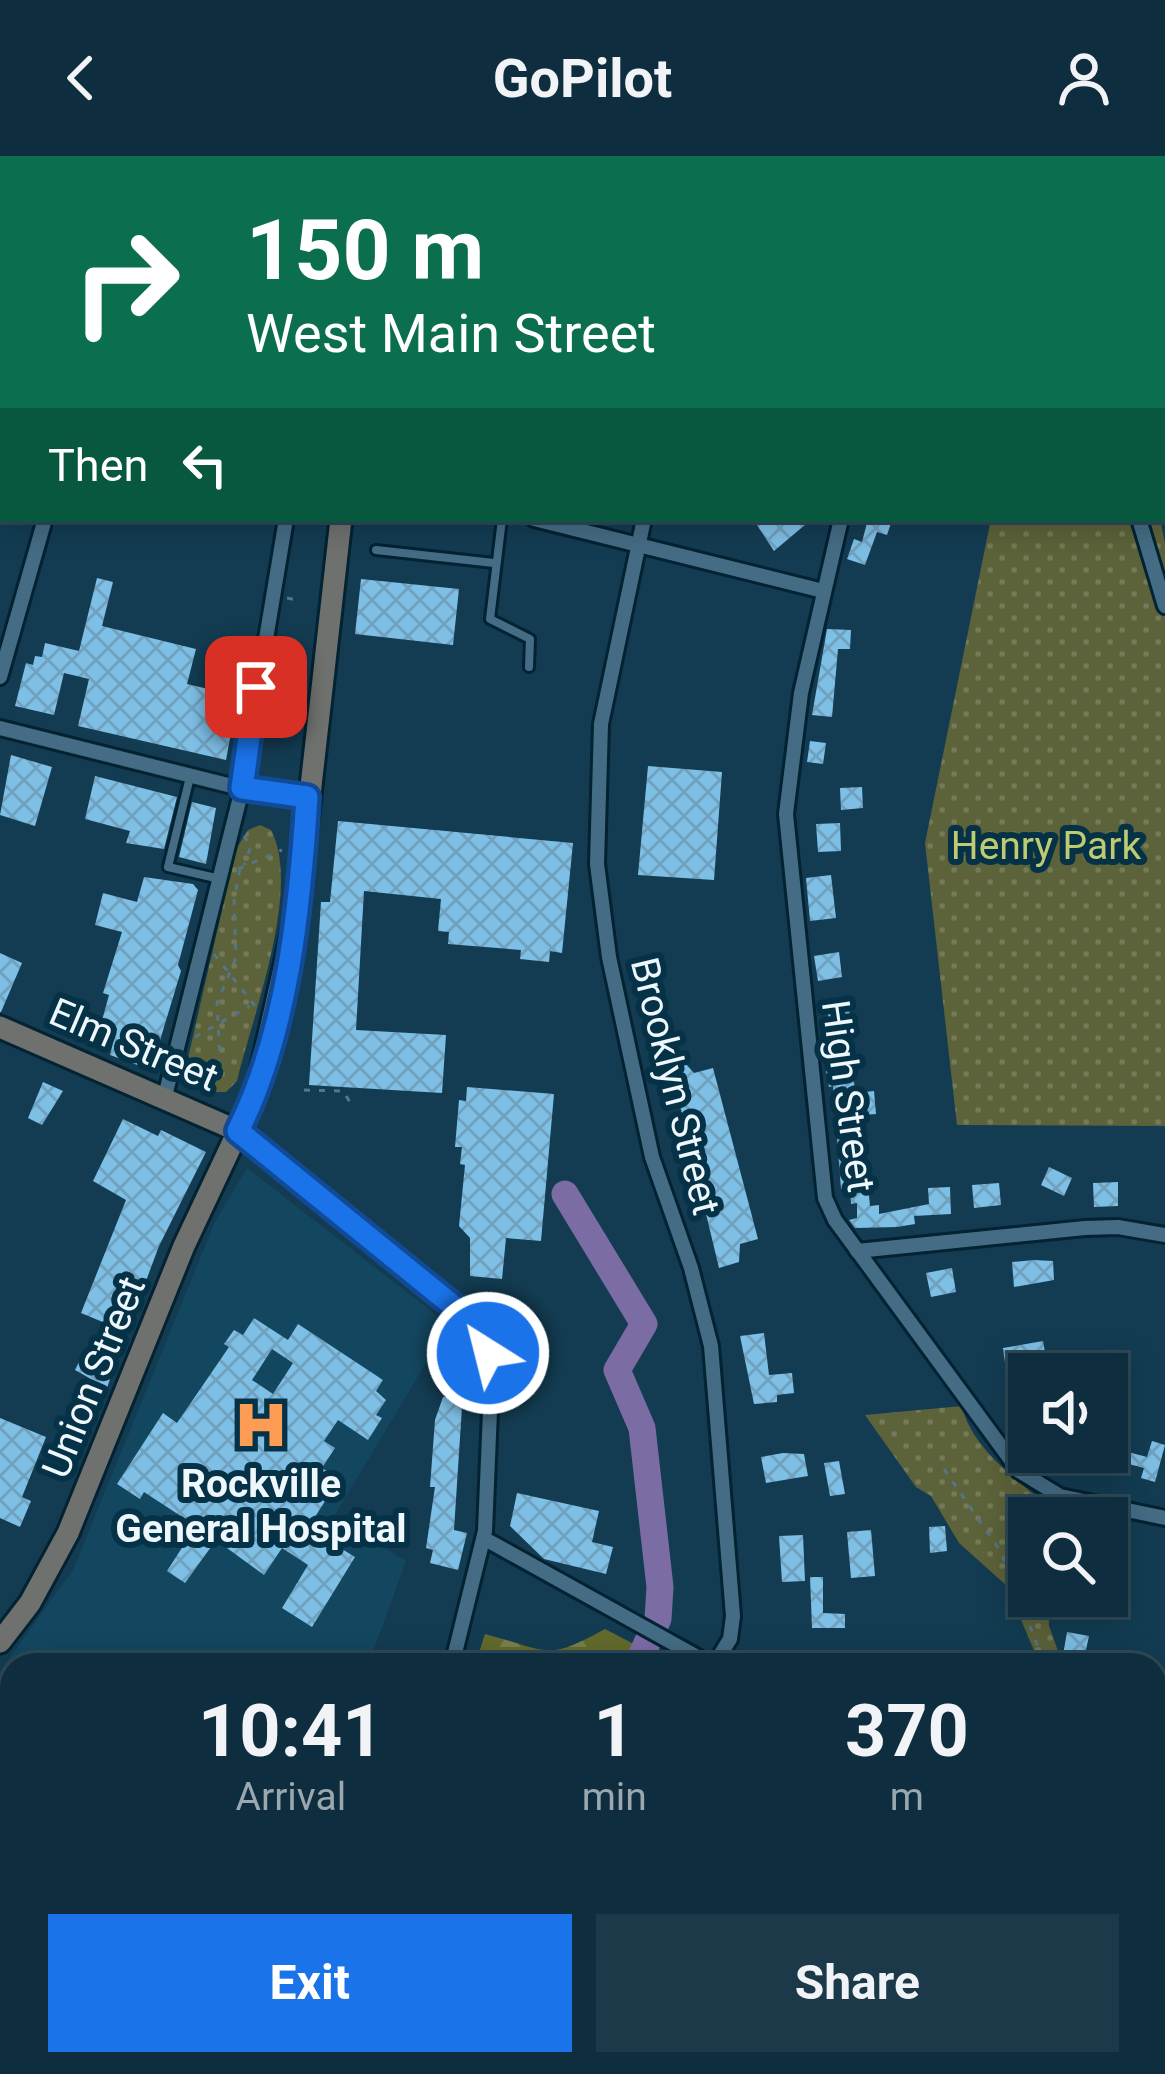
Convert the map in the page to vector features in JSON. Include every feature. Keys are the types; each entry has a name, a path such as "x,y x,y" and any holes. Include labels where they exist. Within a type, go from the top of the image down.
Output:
{"main road":[{"name":"Union Street","path":"0,1642 30,1603 62,1544 184,1246 256,1093 288,963 341,522"},
{"name":"Elm Street","path":"0,1027 238,1131"}],"street":[{"path":"0,677 44,522"},
{"path":"165,1096 226,875 286,522"},
{"path":"547,522 823,591"},
{"name":"Brooklyn Street","path":"644,522 601,724 596,864 609,957 652,1157 691,1268 711,1346 733,1616 730,1640 721,1653"},
{"name":"High Street","path":"840,522 794,735 786,840 823,1188 830,1213 1019,1471 1075,1501 1165,1518"},
{"path":"1139,522 1165,606"},
{"path":"0,728 242,788 307,797"},
{"path":"238,1131 457,1309 480,1335 490,1367 484,1539 455,1653"},
{"path":"857,1251 1085,1228 1165,1235"},
{"path":"484,1539 691,1653"}],"lane":[{"path":"501,522 490,619 530,639 530,668"},
{"path":"376,550 494,563"},
{"path":"190,775 168,867 226,875"}],"path":[{"path":"286,598 301,601"},
{"path":"271,680 288,681"},
{"path":"244,836 250,849 268,855"},
{"path":"212,1095 220,1057 217,1003 236,958 234,902 250,849"},
{"path":"226,875 282,850"},
{"path":"194,1037 254,1007 213,953"},
{"path":"304,1090 343,1091 353,1107"},
{"path":"944,1468 1001,1552 1040,1653"}],"shaded area":[{"name":"Rockville General Hospital","path":"247,1168 449,1325 333,1518 406,1561 373,1653 13,1653 73,1570 215,1222"}],"green space":[{"name":"Henry Park","path":"990,522 1161,522 1165,543 1165,1126 957,1125 925,843"},
{"path":"260,825 271,830 279,855 281,885 271,954 237,1081 226,1092 208,1092 192,1079 188,1058 236,849 248,830"},
{"path":"962,1406 983,1446 1038,1497 1008,1497 1008,1588 959,1543 931,1496 916,1487 865,1415"},
{"path":"1020,1617 1049,1617 1059,1653 1035,1653"},
{"path":"605,1629 651,1653 479,1653 485,1634 536,1649 570,1646"}],"building":[{"path":"755,522 808,522 774,551"},
{"path":"867,522 891,523 887,535 877,532 865,565 847,559 854,539 862,542"},
{"path":"97,578 113,582 102,626 196,649 187,684 238,696 226,760 78,726 89,679 64,673 54,715 15,706 26,663 33,665 35,656 42,657 45,643 79,651"},
{"path":"361,579 459,589 453,645 355,634"},
{"path":"827,629 851,630 850,649 838,649 832,717 812,715"},
{"path":"810,741 826,743 823,764 807,762"},
{"path":"11,755 52,767 35,826 0,815"},
{"path":"648,766 722,772 714,880 638,875"},
{"path":"95,776 177,797 164,849 126,843 130,831 85,819"},
{"path":"862,787 863,808 841,810 840,788"},
{"path":"192,802 216,808 206,864 179,857"},
{"path":"338,821 573,843 562,953 550,951 549,962 520,959 521,950 448,944 449,932 438,931 441,899 364,891 356,1030 446,1035 442,1093 309,1085 321,902 330,902"},
{"path":"840,823 841,851 818,852 816,824"},
{"path":"831,875 836,918 810,921 806,878"},
{"path":"144,877 193,884 198,890 178,965 181,971 151,1070 110,1055 117,1028 101,1024 109,995 103,993 122,932 95,925 103,893 137,902"},
{"path":"839,952 842,977 818,981 814,956"},
{"path":"0,953 22,963 1,1012 0,1012"},
{"path":"848,1005 853,1031 832,1034 827,1009"},
{"path":"849,1055 856,1093 874,1091 876,1114 861,1115 870,1206 879,1205 879,1214 929,1204 928,1188 950,1187 951,1214 914,1216 915,1224 897,1227 855,1228 849,1220 857,1218 857,1203 851,1204 850,1188 841,1189 833,1086 829,1087 826,1070 832,1069 830,1058"},
{"path":"685,1063 694,1073 713,1068 758,1239 740,1244 739,1262 719,1268 677,1093 672,1094 665,1068"},
{"path":"43,1082 63,1091 42,1125 28,1118"},
{"path":"467,1087 554,1094 541,1241 506,1238 502,1279 470,1276 470,1238 459,1226 465,1165 460,1164 462,1147 455,1147 459,1100 466,1101"},
{"path":"123,1119 158,1136 161,1130 206,1152 159,1246 127,1332 81,1313 126,1200 93,1181"},
{"path":"1049,1167 1072,1178 1064,1196 1041,1185"},
{"path":"1118,1182 1118,1206 1094,1207 1093,1183"},
{"path":"999,1183 1001,1205 974,1208 972,1185"},
{"path":"1053,1261 1054,1280 1014,1287 1012,1262"},
{"path":"952,1268 956,1292 931,1297 926,1273"},
{"path":"254,1318 288,1340 298,1324 383,1380 376,1391 386,1400 376,1415 382,1418 368,1440 338,1420 324,1441 335,1448 322,1468 339,1479 308,1528 355,1557 312,1627 282,1608 308,1565 282,1548 264,1575 216,1540 185,1583 167,1571 196,1526 144,1492 140,1499 117,1484 163,1413 177,1423 229,1347 224,1344 234,1330 243,1335","holes":["272,1349 293,1363 273,1394 252,1380"]},
{"path":"764,1333 769,1375 792,1373 794,1393 777,1395 777,1402 754,1404 740,1336"},
{"path":"1043,1341 1045,1353 1008,1353 1008,1385 1003,1348"},
{"path":"79,1362 111,1376 107,1388 75,1370"},
{"path":"443,1397 460,1398 462,1407 454,1530 467,1533 458,1570 430,1563 433,1550 426,1548 435,1487 430,1487 435,1420"},
{"path":"0,1418 46,1437 22,1497 31,1501 20,1527 0,1518"},
{"path":"1152,1441 1165,1445 1155,1482 1141,1478 1144,1468 1128,1464 1128,1452 1147,1457"},
{"path":"804,1454 808,1476 766,1483 761,1457"},
{"path":"839,1461 845,1494 830,1496 824,1463"},
{"path":"517,1493 599,1511 592,1542 613,1547 606,1574 544,1559 510,1526"},
{"path":"945,1526 947,1551 930,1553 929,1527"},
{"path":"871,1530 875,1576 851,1578 847,1532"},
{"path":"803,1535 805,1581 782,1582 779,1536"},
{"path":"810,1577 823,1577 823,1613 845,1614 845,1628 812,1628"},
{"path":"1067,1632 1089,1636 1085,1653 1063,1653"}],"waterway":[{"path":"565,1194 644,1324 617,1370 642,1428 660,1587 658,1619 642,1653"}],"place":[{"name":"Rockville General Hospital","path":"261,1425"}],"route":[{"path":"256,687 242,788 307,797 288,963 256,1093 238,1131 457,1309 480,1335 488,1353"}]}
